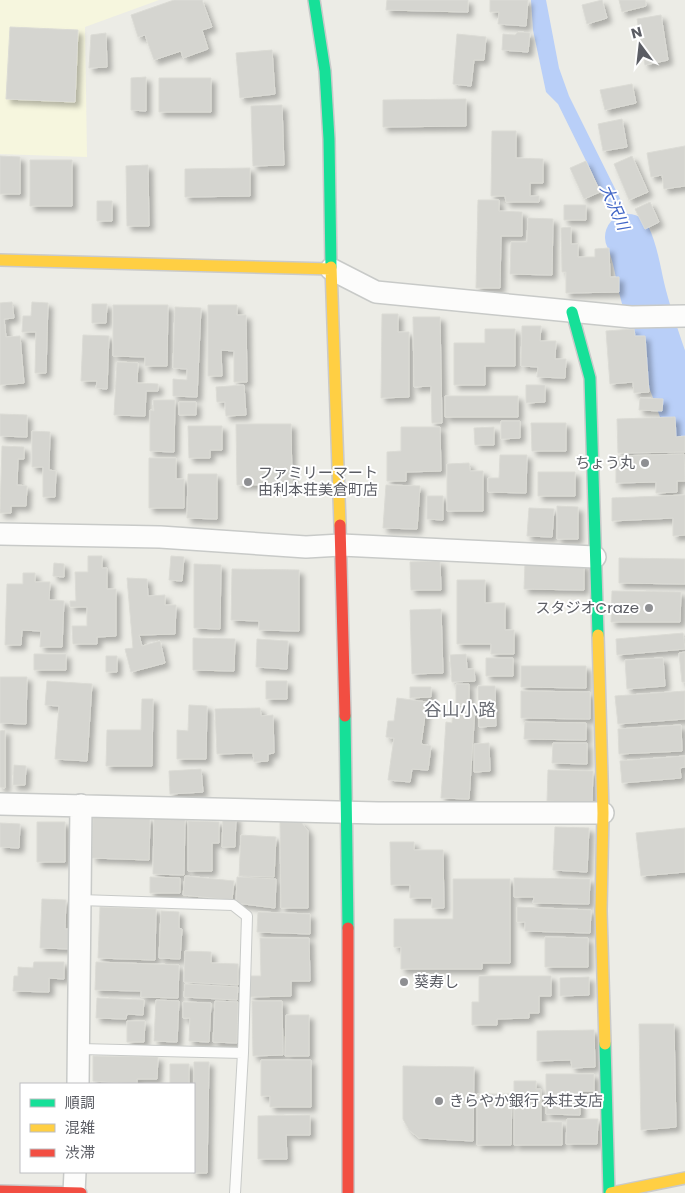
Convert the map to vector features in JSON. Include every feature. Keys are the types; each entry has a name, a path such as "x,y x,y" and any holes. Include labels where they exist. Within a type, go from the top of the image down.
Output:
{"street":[{"path":"314,0 325,71 328,119 331,269 341,545 348,812 348,1193"},
{"path":"0,260 204,264 331,269 376,292 631,317 685,316"},
{"path":"572,312 590,378 602,813 601,911 610,1193 685,1178"},
{"path":"0,534 160,537 306,547 341,545 595,557"},
{"path":"0,804 348,812 602,813"},
{"path":"78,1083 80,1049 81,805"},
{"path":"74,1193 75,1173"},
{"path":"0,1191 81,1193"}],"lane":[{"path":"80,900 233,905 247,916 236,1193"},
{"path":"80,1049 243,1053"}],"shaded area":[{"path":"0,0 159,0 85,27 87,157 0,154"}],"water":[{"path":"531,0 546,0 559,68 569,96 642,243 648,263 653,298 639,298 629,248 558,104 546,92 533,30"},
{"path":"646,326 656,326 685,404 685,430"}],"building":[{"path":"174,0 202,0 212,27 202,30 208,49 183,58 181,51 154,60 145,35 138,37 131,15"},
{"path":"387,0 468,0 468,12 386,10"},
{"path":"490,0 528,0 526,26 498,24 499,12 490,12"},
{"path":"602,0 607,18 587,24 582,5"},
{"path":"619,0 645,0 646,6 622,12"},
{"path":"661,15 668,60 645,65 637,19"},
{"path":"10,27 78,30 75,102 6,99"},
{"path":"518,32 530,33 528,52 502,50 503,34 515,35"},
{"path":"106,33 107,67 89,68 91,35"},
{"path":"457,34 486,37 484,60 474,60 471,86 453,84"},
{"path":"272,50 275,94 240,98 236,53"},
{"path":"146,77 146,111 131,110 131,78"},
{"path":"159,78 211,78 211,112 159,112"},
{"path":"632,84 636,103 605,110 600,90"},
{"path":"466,99 466,126 383,127 383,100"},
{"path":"282,105 284,165 253,166 251,106"},
{"path":"622,119 627,147 603,151 598,124"},
{"path":"492,131 516,131 516,158 543,159 543,183 530,183 530,196 539,196 539,202 506,202 505,196 491,196"},
{"path":"685,146 685,186 664,189 662,175 651,177 647,153"},
{"path":"0,156 20,157 20,194 0,194"},
{"path":"632,156 648,192 629,200 614,164"},
{"path":"30,160 72,160 72,206 30,206"},
{"path":"586,161 600,192 584,199 570,168"},
{"path":"148,165 149,226 127,226 126,166"},
{"path":"250,168 250,196 185,197 185,169"},
{"path":"478,200 499,200 499,211 522,212 522,236 501,236 500,288 476,288"},
{"path":"97,201 112,201 112,221 97,221"},
{"path":"650,202 659,222 645,229 635,209"},
{"path":"564,205 586,205 586,220 564,220"},
{"path":"528,218 553,219 552,275 510,274 511,242 527,242"},
{"path":"571,227 571,244 578,244 578,257 595,257 595,249 609,248 610,277 619,277 619,292 566,293 566,272 562,272 561,228"},
{"path":"12,302 14,318 4,319 6,337 20,336 24,383 0,385 0,303"},
{"path":"32,302 48,303 46,373 35,373 36,332 22,332 23,316 31,316"},
{"path":"92,304 107,304 106,323 92,323"},
{"path":"113,305 168,305 167,366 145,366 145,357 113,356"},
{"path":"208,305 237,305 237,315 246,315 247,382 234,382 234,351 221,350 222,376 208,376"},
{"path":"175,307 201,308 197,397 173,396 173,379 187,380 187,369 173,368"},
{"path":"382,314 398,314 398,332 409,332 409,397 381,398"},
{"path":"413,317 440,317 442,423 432,423 431,386 414,387"},
{"path":"522,326 541,326 540,341 556,341 555,359 566,359 565,378 537,377 538,367 521,366"},
{"path":"485,329 515,329 515,366 485,366 485,385 454,385 454,343 485,343"},
{"path":"634,329 635,336 645,336 649,392 634,393 633,382 610,384 606,331"},
{"path":"83,335 109,336 107,389 96,388 97,381 81,381"},
{"path":"117,362 138,363 137,383 158,384 158,391 146,391 145,416 114,415"},
{"path":"244,385 246,415 226,416 225,402 217,402 216,387"},
{"path":"526,385 545,385 545,402 526,403"},
{"path":"445,396 518,396 518,417 445,417"},
{"path":"640,398 663,399 662,411 639,410"},
{"path":"153,400 175,400 174,452 150,451 150,410 154,411"},
{"path":"179,402 196,402 196,415 179,415"},
{"path":"0,414 27,415 27,437 0,436"},
{"path":"675,417 676,437 685,436 685,452 618,453 617,419"},
{"path":"501,421 520,421 520,438 501,439"},
{"path":"531,423 566,423 566,451 532,451"},
{"path":"236,424 291,424 292,484 237,485"},
{"path":"188,426 222,426 222,450 210,450 210,458 189,458"},
{"path":"401,427 440,427 441,471 406,472 406,481 387,481 387,452 401,451"},
{"path":"494,427 494,445 475,445 474,428"},
{"path":"32,431 50,432 49,470 56,471 55,497 43,497 43,467 32,467"},
{"path":"2,446 24,447 24,459 18,459 17,485 27,486 26,506 11,506 11,513 0,513"},
{"path":"684,454 685,481 677,481 677,492 656,493 656,482 616,483 616,456"},
{"path":"500,455 527,455 526,493 488,492 488,478 499,478"},
{"path":"149,458 176,458 176,479 184,479 184,508 149,508"},
{"path":"469,463 470,471 483,471 483,511 447,511 447,464"},
{"path":"538,472 575,472 575,496 538,496"},
{"path":"188,474 217,474 217,519 187,518"},
{"path":"386,485 420,486 417,529 383,528"},
{"path":"685,495 685,535 673,536 673,518 612,521 612,498"},
{"path":"427,496 443,496 443,520 427,519"},
{"path":"557,506 578,507 578,539 557,539"},
{"path":"529,508 554,509 552,537 527,536"},
{"path":"88,556 102,556 102,568 107,568 107,589 116,589 116,636 97,637 97,644 73,644 72,626 87,626 87,607 70,607 70,601 76,601 75,572 88,572"},
{"path":"171,556 184,557 182,581 169,580"},
{"path":"619,558 685,559 685,584 619,583"},
{"path":"440,561 441,590 411,590 410,562"},
{"path":"54,563 64,564 64,577 53,576"},
{"path":"525,563 584,564 584,590 524,589"},
{"path":"194,564 221,565 220,629 194,628"},
{"path":"232,569 299,570 299,631 259,630 259,621 231,620"},
{"path":"23,573 35,573 35,582 50,582 49,600 64,601 62,647 40,647 41,631 22,630 21,645 5,645 7,584 23,584"},
{"path":"127,578 147,579 148,596 165,595 165,605 176,605 175,634 139,635 142,646 160,641 165,663 131,672 125,649 133,648"},
{"path":"457,580 485,580 485,603 505,603 505,630 514,630 514,654 491,654 491,644 457,644"},
{"path":"612,591 681,592 680,622 611,622"},
{"path":"441,609 443,673 412,674 410,610"},
{"path":"683,633 685,649 617,655 616,639"},
{"path":"193,638 235,639 234,671 193,670"},
{"path":"257,639 288,641 287,669 256,667"},
{"path":"685,652 685,682 682,682 679,653"},
{"path":"34,654 66,654 66,670 34,670"},
{"path":"466,654 467,669 474,669 475,681 452,682 450,655"},
{"path":"106,656 117,656 117,672 106,672"},
{"path":"486,658 513,658 513,676 486,676"},
{"path":"663,658 665,686 627,689 625,660"},
{"path":"521,666 586,666 586,688 521,687"},
{"path":"0,677 27,677 26,724 0,723"},
{"path":"47,681 92,684 87,761 55,759 59,706 45,705"},
{"path":"266,681 287,681 287,699 266,699"},
{"path":"456,684 469,684 469,705 456,705"},
{"path":"478,686 495,686 496,726 479,727"},
{"path":"410,687 431,687 431,697 410,698"},
{"path":"521,691 590,692 590,719 521,718"},
{"path":"685,691 685,719 618,724 615,696"},
{"path":"397,698 427,702 421,744 431,746 428,770 412,769 410,782 388,780 394,738 386,737 388,721 394,721"},
{"path":"142,699 153,699 152,766 106,766 107,730 141,730"},
{"path":"189,705 207,706 206,759 177,759 177,730 188,731"},
{"path":"260,708 261,716 273,715 274,753 268,754 268,761 254,762 253,753 217,754 215,709"},
{"path":"453,708 475,709 469,799 441,798 446,722 452,723"},
{"path":"525,722 586,723 586,740 524,739"},
{"path":"681,725 682,751 619,754 618,729"},
{"path":"5,730 5,788 0,787 0,731"},
{"path":"489,743 490,771 474,772 474,744"},
{"path":"553,743 587,743 587,764 552,763"},
{"path":"685,756 685,767 680,768 681,778 622,783 620,761"},
{"path":"14,765 26,766 25,785 13,785"},
{"path":"201,769 203,792 170,794 169,771"},
{"path":"548,770 593,771 592,803 547,801"},
{"path":"93,816 150,818 149,860 92,858"},
{"path":"223,816 236,817 235,847 222,847"},
{"path":"154,817 185,818 184,875 153,874"},
{"path":"188,821 219,822 219,843 212,843 212,871 188,871"},
{"path":"37,822 65,822 65,862 37,862"},
{"path":"280,822 301,822 308,831 308,908 281,908"},
{"path":"0,823 20,824 19,848 0,847"},
{"path":"555,827 589,828 587,872 553,870"},
{"path":"685,828 685,872 641,876 636,833"},
{"path":"241,835 276,837 274,877 239,876"},
{"path":"390,842 414,842 414,850 443,850 444,908 432,908 432,898 410,898 410,885 391,885"},
{"path":"185,876 234,881 232,900 183,895"},
{"path":"150,877 180,878 180,893 150,893"},
{"path":"237,877 276,879 275,908 236,903"},
{"path":"514,878 590,879 589,904 533,903 534,897 514,897"},
{"path":"453,879 510,879 510,963 482,963 482,969 401,969 401,947 394,947 394,919 453,919"},
{"path":"42,899 66,900 65,929 73,929 73,949 40,948"},
{"path":"100,907 156,909 155,960 98,958"},
{"path":"517,907 591,910 590,933 525,931 525,922 517,922"},
{"path":"161,911 179,912 179,928 182,929 180,959 159,958"},
{"path":"258,912 310,914 310,934 257,932"},
{"path":"545,937 588,938 588,967 545,967"},
{"path":"260,938 309,938 310,981 291,981 291,996 250,997 250,976 261,976"},
{"path":"185,951 211,952 211,963 238,964 238,985 184,982"},
{"path":"34,962 64,962 64,979 49,978 49,992 13,991 14,976 18,976 18,967 33,968"},
{"path":"96,962 179,965 178,998 141,997 141,991 95,990"},
{"path":"479,976 551,976 551,996 539,996 539,1013 529,1013 529,1018 497,1019 497,1025 472,1025 472,1002 479,1002"},
{"path":"589,977 589,995 560,996 560,978"},
{"path":"185,984 238,987 237,1000 184,997"},
{"path":"97,998 144,1000 143,1015 127,1014 126,1019 96,1018"},
{"path":"156,1000 179,1001 177,1042 154,1041"},
{"path":"215,1001 238,1002 237,1043 213,1042"},
{"path":"252,1001 282,1001 283,1055 253,1056"},
{"path":"183,1002 211,1003 209,1042 189,1041 190,1018 183,1018"},
{"path":"286,1015 309,1015 309,1056 285,1056"},
{"path":"127,1021 145,1021 144,1042 127,1042"},
{"path":"639,1024 674,1024 676,1127 641,1130"},
{"path":"594,1030 595,1067 572,1068 571,1060 537,1061 537,1031"},
{"path":"93,1056 158,1057 157,1079 137,1079 137,1083 93,1081"},
{"path":"261,1060 311,1060 311,1107 270,1107 270,1096 261,1096"},
{"path":"194,1062 209,1062 207,1173 195,1173"},
{"path":"170,1064 189,1064 189,1083 170,1083"},
{"path":"403,1066 474,1067 473,1141 419,1138 409,1130 403,1119"},
{"path":"546,1074 594,1074 594,1091 580,1091 580,1115 546,1114"},
{"path":"514,1081 536,1081 536,1089 541,1089 541,1122 562,1122 562,1145 514,1145"},
{"path":"477,1094 512,1094 511,1145 477,1145"},
{"path":"310,1115 310,1135 286,1135 287,1159 258,1159 258,1116"},
{"path":"567,1119 598,1119 597,1144 566,1144"}],"waterway":[{"name":"大沢川","path":"628,237 653,328 685,418"}],"traffic: fast":[{"path":"314,0 325,71 329,139 331,267"},
{"path":"572,312 590,378 598,635"},
{"path":"345,716 348,928"},
{"path":"605,1044 609,1193"}],"traffic: slow":[{"path":"0,260 331,269"},
{"path":"331,267 340,525"},
{"path":"598,635 603,813 601,911 605,1044"},
{"path":"611,1193 685,1178"}],"traffic: jam":[{"path":"340,525 345,716"},
{"path":"348,928 348,1193"},
{"path":"0,1191 81,1193"}],"place":[{"name":"ちょう丸","path":"645,463"},
{"name":"ファミリーマート 由利本荘美倉町店","path":"248,482"},
{"name":"スタジオCraze","path":"649,608"},
{"name":"葵寿し","path":"404,982"},
{"name":"きらやか銀行 本荘支店","path":"439,1101"}],"district":[{"name":"谷山小路","path":"460,710"}]}
